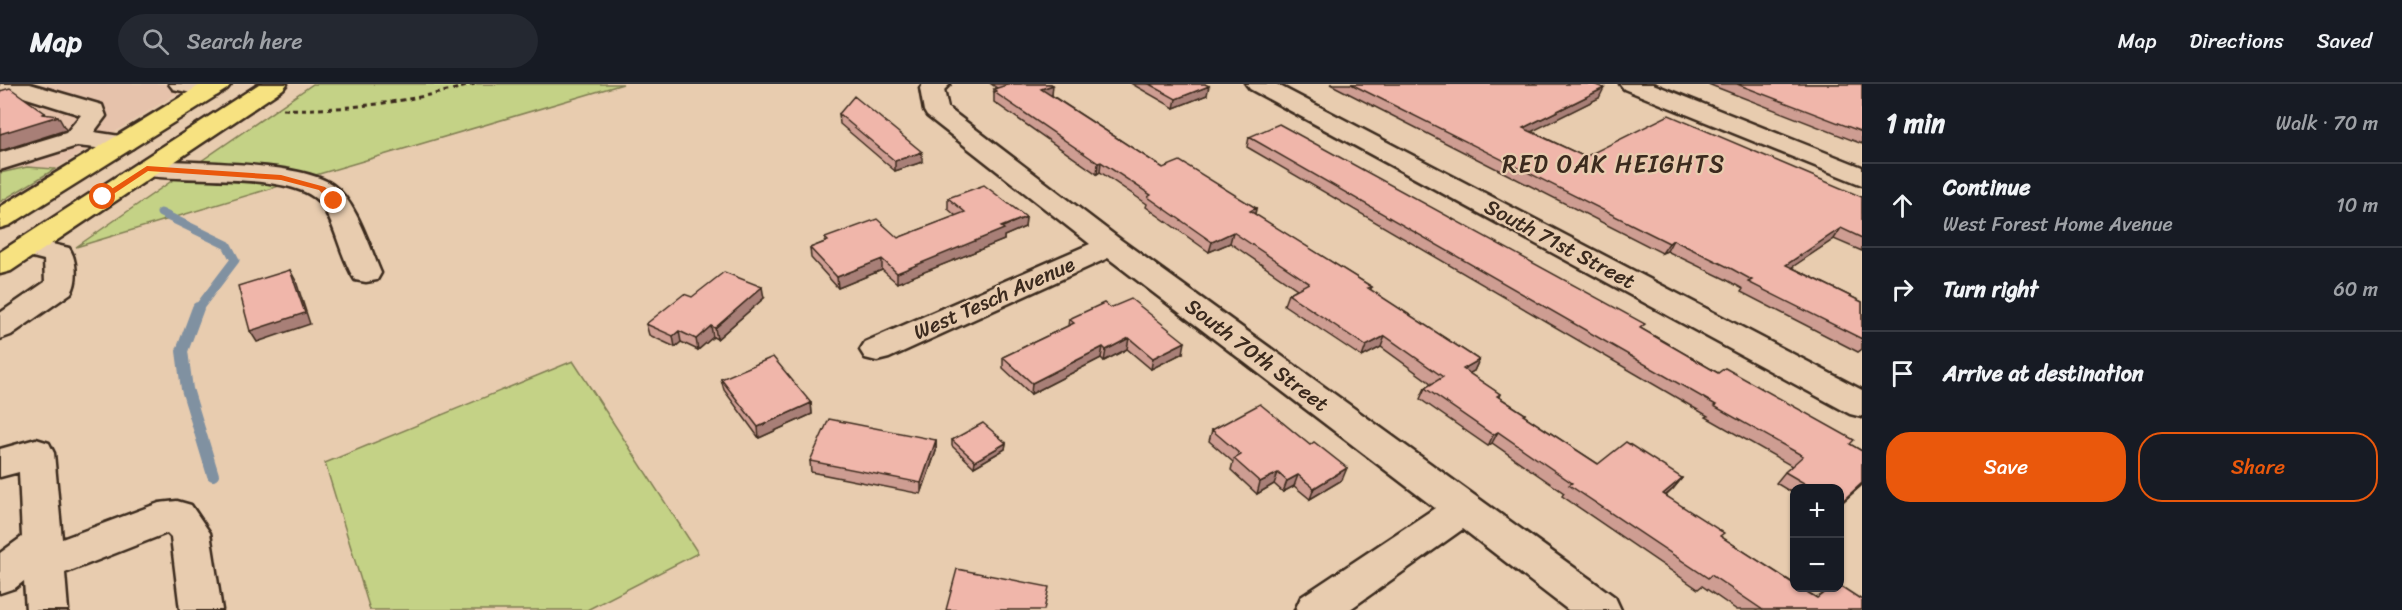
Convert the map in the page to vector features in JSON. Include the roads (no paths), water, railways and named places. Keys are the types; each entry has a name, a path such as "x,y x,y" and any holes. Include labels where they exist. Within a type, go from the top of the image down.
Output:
{"main road":[{"path":"0,219 215,87"},
{"path":"0,265 147,168 278,97"}],"street":[{"path":"181,84 215,87"},
{"name":"South 71st Street","path":"1258,84 1862,405"},
{"path":"1632,84 1862,177"},
{"path":"6,86 93,110 94,116 75,138"},
{"name":"South 70th Street","path":"935,86 936,111 1111,246 1599,610"},
{"path":"0,162 75,138 124,143"},
{"path":"147,168 281,177 322,189 334,201 366,273"},
{"name":"West Tesch Avenue","path":"877,350 1111,246"},
{"path":"4,325 60,286 59,254 27,247"},
{"path":"0,463 36,453 46,610"},
{"path":"1316,610 1463,509"},
{"path":"0,576 43,554 159,518 177,516 190,533 201,610"}],"waterway":[{"path":"161,213 227,245 235,260 198,309"},
{"path":"198,309 182,351 187,389 213,475"}],"district":[{"name":"RED OAK HEIGHTS","path":"1614,164"}]}
